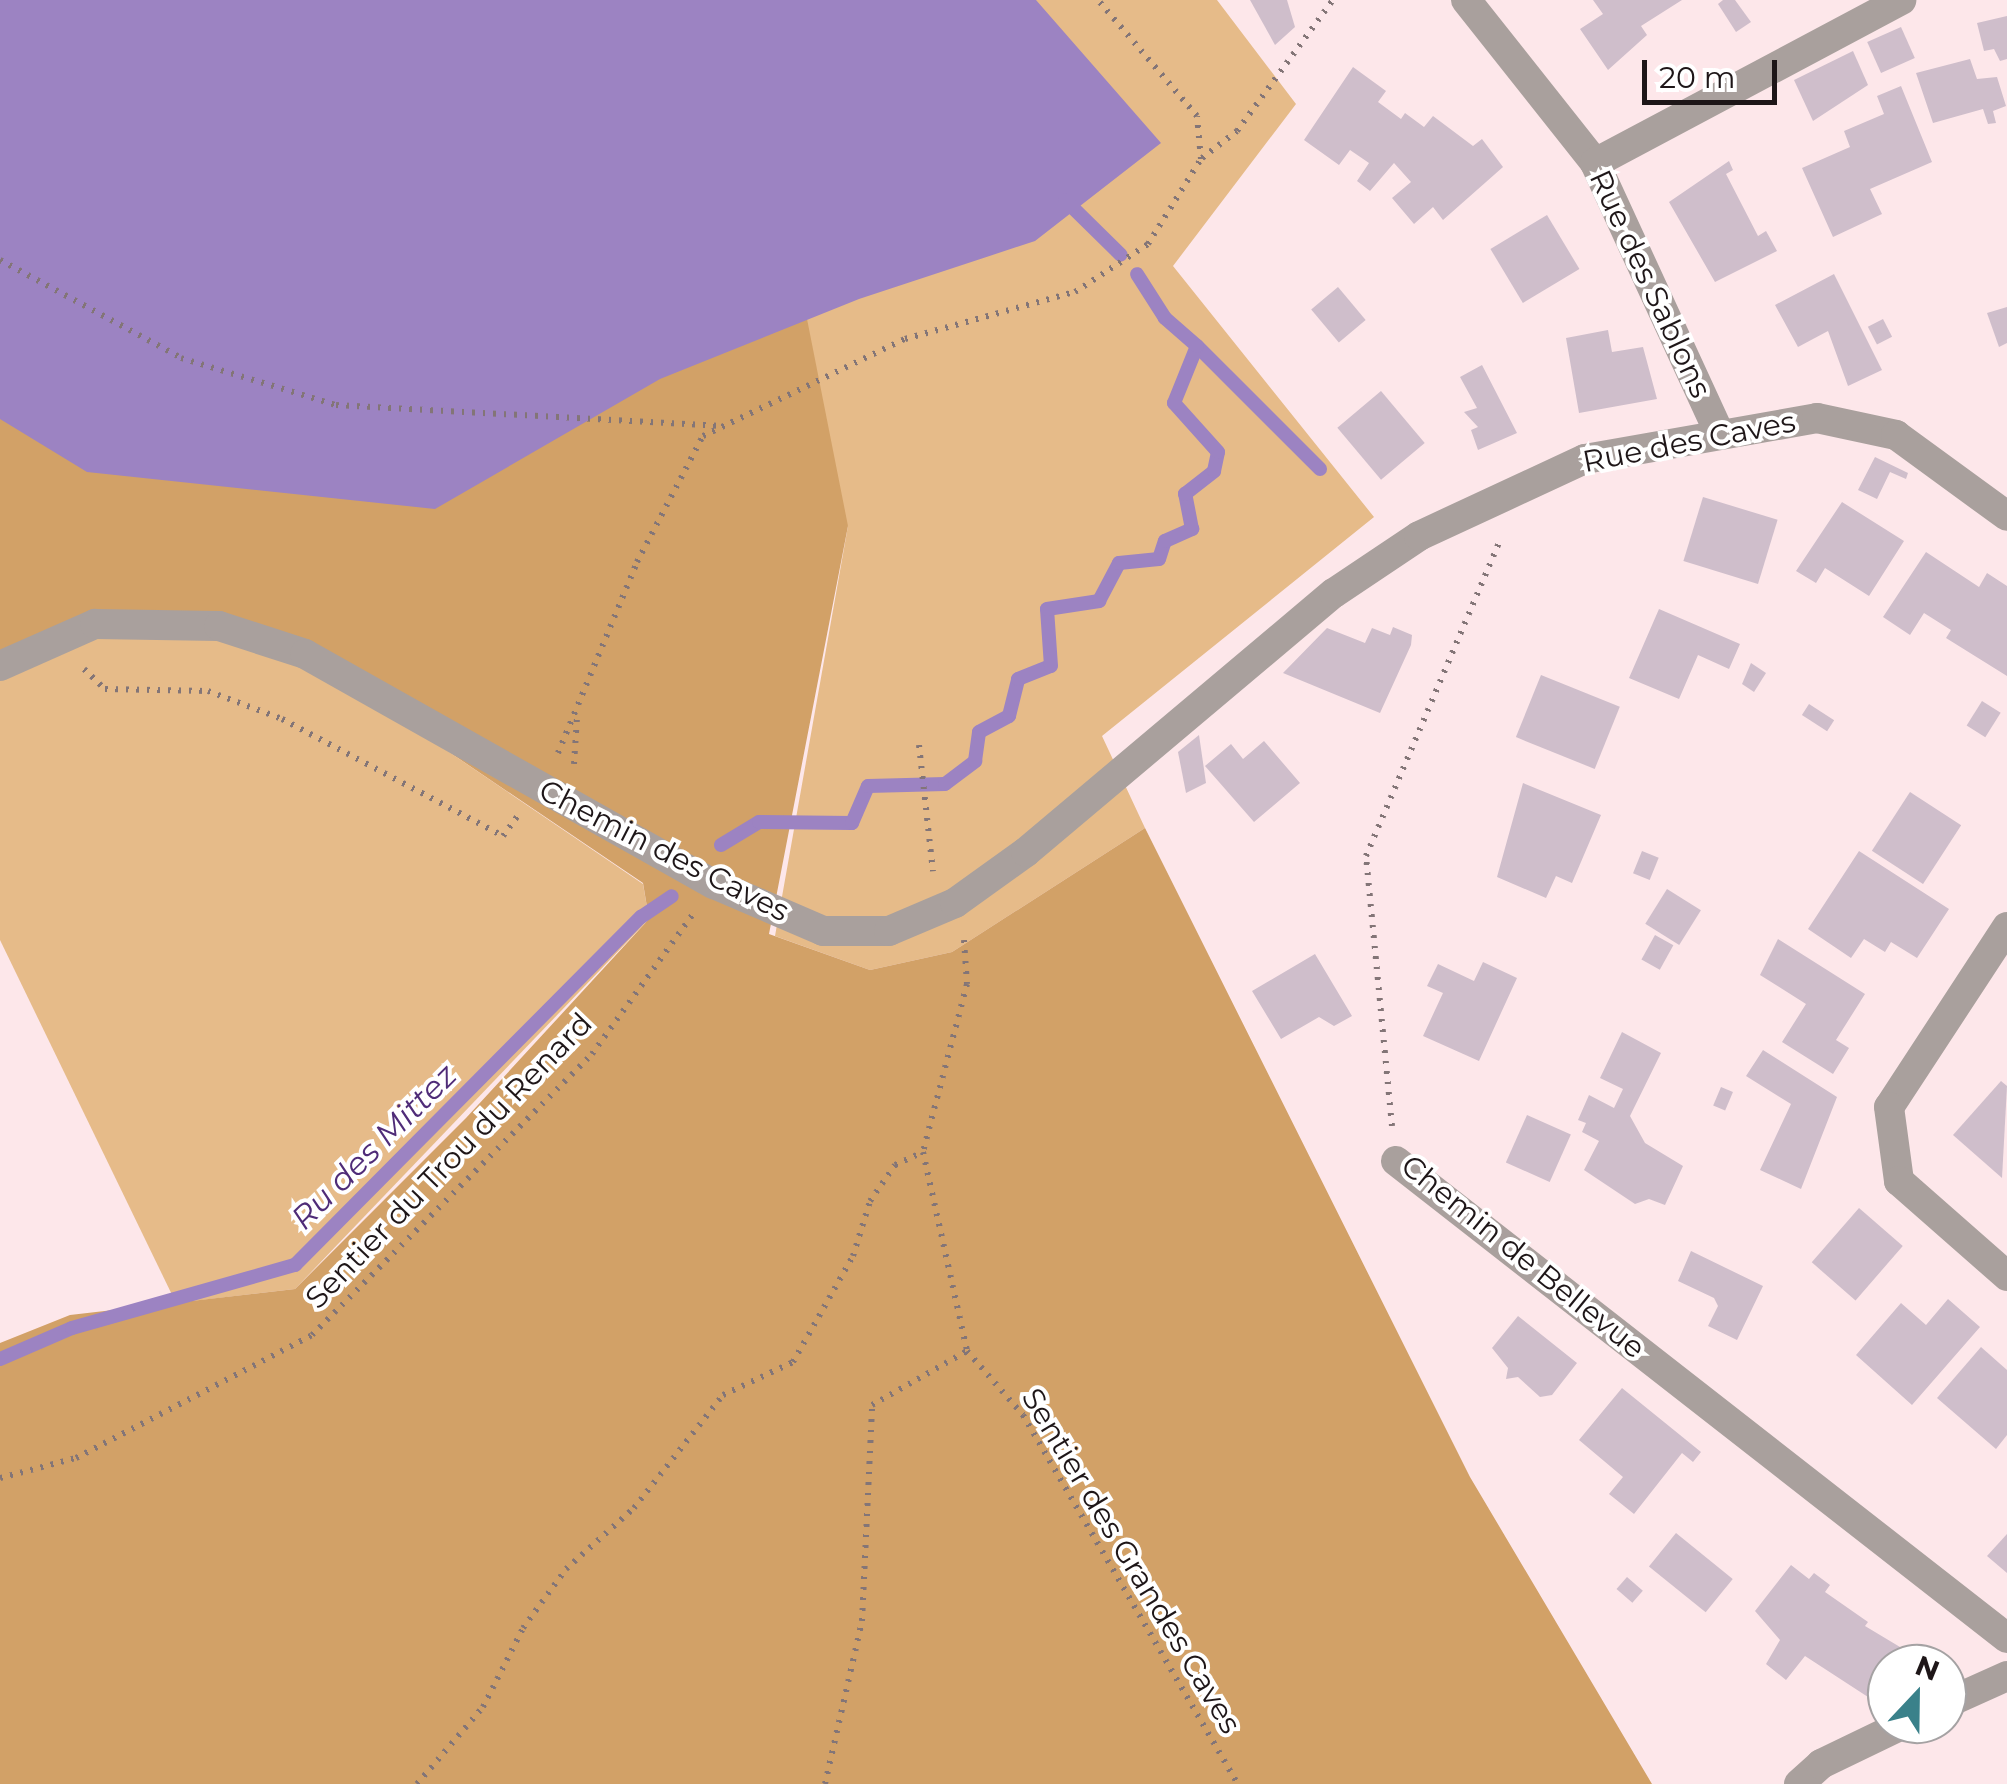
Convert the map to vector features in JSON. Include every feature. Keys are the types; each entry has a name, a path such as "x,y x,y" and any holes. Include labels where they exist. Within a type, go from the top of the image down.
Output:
{"street":[{"name":"Rue des Sablons","path":"1466,0 1595,164 1718,430"},
{"path":"1595,164 1901,0"},
{"name":"Rue des Caves","path":"1418,536 1503,492 1584,459 1718,430 1817,418 1857,423 1933,456 2007,516"},
{"name":"Chemin des Caves","path":"0,666 95,624 219,626 304,654 714,884 823,931 889,931 941,910 1026,852 1334,593 1418,536"},
{"path":"2007,927 1889,1107 1898,1182 2007,1276"},
{"name":"Chemin de Bellevue","path":"1396,1161 2007,1638"},
{"path":"1967,1694 1998,1679"},
{"path":"1799,1784 1821,1764 1867,1742"}],"path":[{"path":"1098,0 1197,116 1202,159"},
{"path":"548,793 637,562 704,436 905,339 1075,292 1148,244 1202,159 1237,132 1333,0"},
{"path":"0,260 181,358 336,405 724,426"},
{"name":"Chemin de Bellevue","path":"1396,1161 1366,856 1506,524 1503,492"},
{"path":"64,637 105,690 208,692 245,705 503,836"},
{"path":"548,793 578,752 577,711"},
{"name":"Sentier des Grandes Caves","path":"919,745 922,822 941,910 965,940 967,984 923,1152 967,1351 1022,1415 1238,1784"},
{"name":"Sentier du Trou du Renard","path":"0,1478 76,1458 312,1334 592,1054 714,884"},
{"path":"417,1784 483,1707 524,1628 566,1568 634,1508 722,1395 793,1362 854,1256 870,1201 895,1164 923,1152"},
{"path":"825,1784 862,1621 872,1405 967,1351"}],"shaded area":[{"path":"0,0 1217,0 1296,104 1173,266 1374,517 1102,736 1145,828 952,952 870,970 775,936 848,526"},
{"path":"0,0 1036,0 1161,143 1035,241 859,299 660,379 435,509 87,472 0,419"},
{"path":"0,185 790,233 848,526 769,934 870,970 952,952 1145,828 1470,1477 1652,1784 0,1784 0,1343 70,1315 295,1289 466,1118 649,919 643,883 304,654 219,626 95,624 0,652"},
{"path":"95,624 219,626 305,654 643,884 649,919 295,1289 176,1303 0,940 0,652"}],"building":[{"path":"1250,0 1287,0 1295,27 1275,45"},
{"path":"1593,0 1682,0 1641,26 1647,35 1608,70 1580,29 1603,14"},
{"path":"1735,0 1751,22 1736,32 1718,4"},
{"path":"2007,16 2007,59 2000,61 1994,49 1984,51 1977,23"},
{"path":"1901,27 1915,58 1881,73 1867,42"},
{"path":"1853,51 1868,85 1813,121 1794,80"},
{"path":"1970,59 1977,79 1997,77 2006,106 1993,111 1996,123 1988,124 1983,109 1933,123 1916,73"},
{"path":"1353,67 1386,91 1378,102 1401,119 1405,113 1424,127 1433,116 1473,146 1482,139 1503,167 1443,220 1433,207 1414,224 1392,198 1411,182 1394,163 1370,191 1357,181 1369,163 1350,150 1339,165 1304,140"},
{"path":"1901,86 1932,162 1870,189 1882,214 1833,237 1802,168 1850,147 1844,131 1884,114 1877,96"},
{"path":"1729,161 1733,170 1726,174 1758,236 1766,231 1777,251 1715,282 1669,202"},
{"path":"1547,215 1579,269 1523,303 1490,249"},
{"path":"1834,274 1882,370 1848,386 1828,331 1798,347 1775,305"},
{"path":"1338,287 1366,320 1339,342 1311,309"},
{"path":"2007,307 2007,343 1999,347 1987,313"},
{"path":"1883,319 1892,337 1877,345 1868,327"},
{"path":"1608,330 1612,352 1643,347 1657,399 1579,413 1566,338"},
{"path":"1482,365 1517,433 1478,450 1471,430 1478,427 1464,412 1477,408 1460,377"},
{"path":"1381,391 1425,443 1381,480 1337,428"},
{"path":"1875,457 1908,473 1906,479 1890,472 1877,499 1858,490"},
{"path":"1703,497 1778,520 1758,584 1683,561"},
{"path":"1842,502 1904,541 1869,596 1825,568 1816,583 1796,571"},
{"path":"1926,552 1979,587 1987,573 2007,586 2007,676 1946,638 1951,630 1924,613 1910,635 1883,617"},
{"path":"1659,609 1740,644 1729,669 1698,655 1679,699 1629,678"},
{"path":"1393,627 1412,635 1411,645 1380,713 1283,673 1327,628 1365,643 1372,628 1390,635"},
{"path":"1751,663 1766,673 1754,692 1742,684"},
{"path":"1541,675 1620,707 1595,769 1516,737"},
{"path":"1982,701 2001,713 1985,737 1967,726"},
{"path":"1809,704 1834,720 1827,731 1802,715"},
{"path":"1199,735 1206,783 1186,793 1178,752"},
{"path":"1264,741 1300,783 1254,822 1205,766 1231,744 1243,759"},
{"path":"1523,783 1601,815 1572,883 1556,876 1546,898 1497,877"},
{"path":"1910,792 1961,825 1923,884 1872,851"},
{"path":"1642,851 1659,858 1650,880 1633,873"},
{"path":"1859,851 1949,909 1917,958 1891,942 1885,952 1864,939 1851,958 1808,929"},
{"path":"1667,889 1701,910 1679,945 1645,924"},
{"path":"1655,935 1673,945 1660,970 1641,959"},
{"path":"1778,939 1865,994 1836,1040 1849,1048 1833,1074 1782,1042 1806,1004 1760,975"},
{"path":"1315,954 1352,1016 1334,1026 1319,1017 1281,1039 1252,991"},
{"path":"1483,962 1517,978 1479,1061 1423,1036 1443,993 1427,986 1438,964 1474,981"},
{"path":"1622,1032 1661,1053 1630,1116 1645,1143 1683,1166 1665,1205 1649,1199 1635,1204 1584,1170 1599,1141 1582,1132 1586,1123 1578,1120 1589,1095 1614,1108 1623,1089 1600,1078"},
{"path":"1763,1050 1837,1097 1801,1189 1760,1170 1791,1104 1746,1076"},
{"path":"2001,1081 2007,1086 2002,1178 1953,1135"},
{"path":"1721,1087 1733,1092 1725,1110 1713,1105"},
{"path":"1527,1115 1571,1135 1550,1182 1506,1163"},
{"path":"1859,1208 1903,1246 1856,1300 1812,1262"},
{"path":"1691,1251 1763,1286 1737,1340 1708,1326 1718,1306 1714,1298 1678,1281"},
{"path":"1948,1299 1980,1327 1912,1405 1856,1355 1901,1303 1926,1325"},
{"path":"1518,1316 1577,1363 1552,1395 1540,1397 1518,1377 1506,1379 1508,1368 1492,1348"},
{"path":"1981,1347 2007,1370 2007,1435 1996,1449 1937,1398"},
{"path":"1622,1388 1701,1452 1693,1462 1682,1453 1634,1514 1609,1494 1623,1477 1579,1440"},
{"path":"1676,1533 1733,1579 1706,1612 1649,1566"},
{"path":"2007,1534 2007,1573 1987,1556"},
{"path":"1791,1565 1809,1579 1814,1573 1830,1585 1825,1592 1868,1622 1865,1626 1895,1644 1867,1644 1867,1696 1805,1656 1786,1680 1766,1664 1780,1640 1755,1611"},
{"path":"1627,1577 1643,1591 1632,1603 1617,1589"}],"waterway":[{"name":"Ru des Mittez","path":"1065,200 1121,255"},
{"name":"Ru des Mittez","path":"721,845 759,822 852,823 868,786 945,784 975,761 979,732 1009,716 1018,679 1051,666 1047,609 1099,601 1119,563 1159,559 1165,541 1192,529 1185,494 1214,471 1218,452 1174,403 1197,346 1165,318 1137,274"},
{"path":"1197,346 1320,469"},
{"name":"Ru des Mittez","path":"0,1359 72,1328 295,1265 641,917 672,896"}]}
